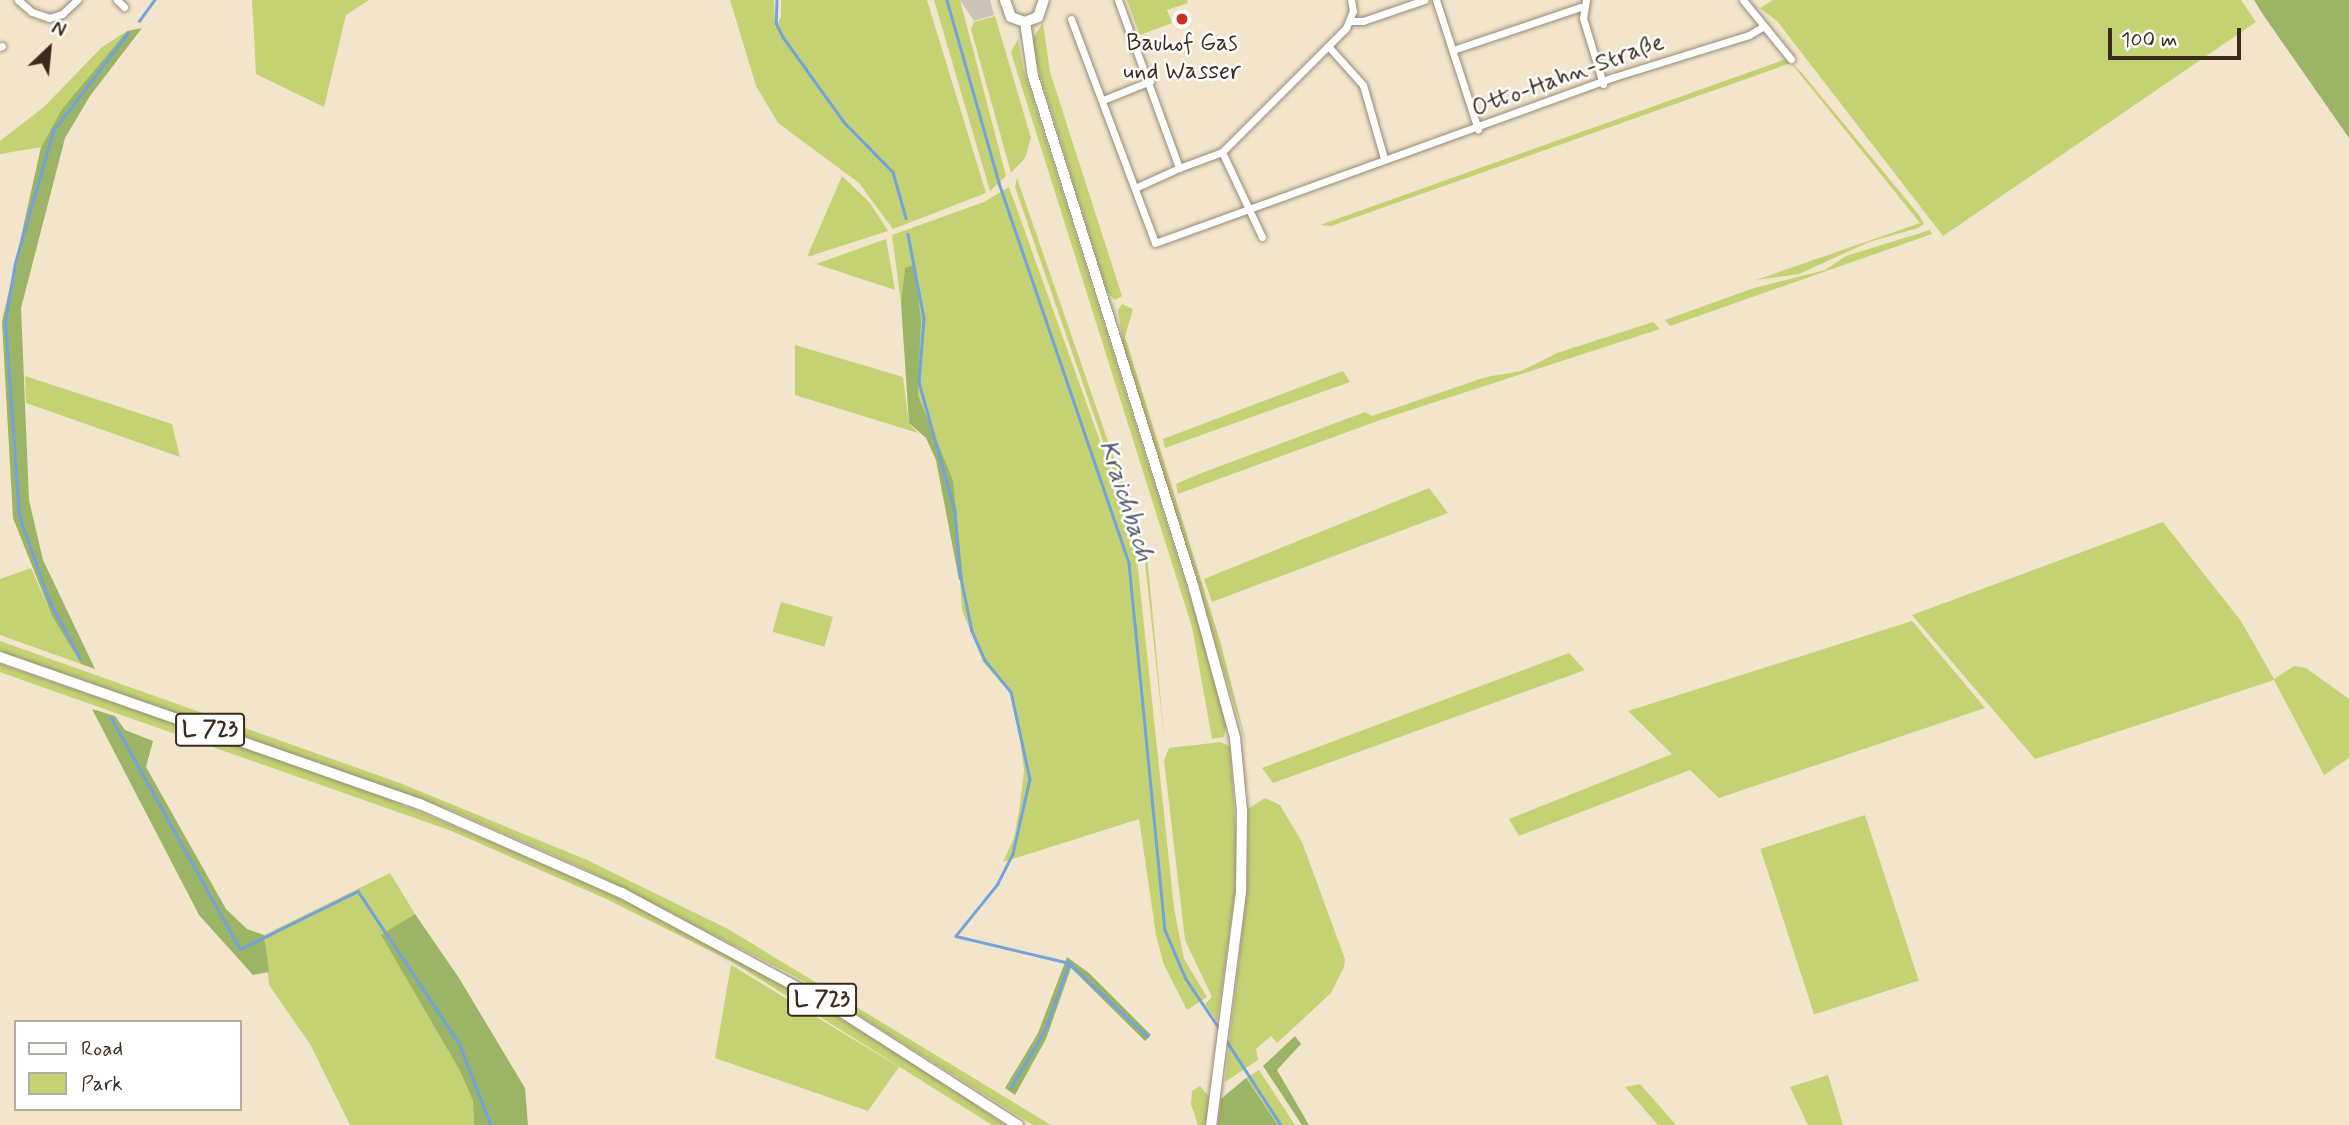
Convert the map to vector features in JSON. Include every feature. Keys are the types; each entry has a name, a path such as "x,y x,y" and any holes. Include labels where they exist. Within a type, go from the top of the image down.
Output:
{"main road":[{"path":"1005,0 1011,17 1025,22 1038,17 1044,0"},
{"path":"1025,22 1033,76 1201,611 1236,738 1243,852 1211,1125"},
{"name":"L 723","path":"0,657 408,800 609,887 837,1009 1018,1125"}],"street":[{"path":"18,0 37,15 49,18 62,14 77,0"},
{"path":"117,0 124,7"},
{"path":"1118,0 1150,81 1179,168"},
{"path":"1350,22 1351,0"},
{"path":"1071,19 1135,188 1223,152 1350,22 1424,0"},
{"path":"1436,0 1478,130"},
{"path":"1743,0 1791,59"},
{"path":"1453,50 1583,3 1603,84"},
{"name":"Otto-Hahn-Straße","path":"1135,188 1155,243 1384,158 1478,130 1661,61 1749,35 1763,26"},
{"path":"1328,46 1363,85 1384,158"},
{"path":"1103,100 1150,81"},
{"path":"1223,152 1262,237"}],"shaded area":[{"path":"960,0 990,0 994,15 974,21"}],"green space":[{"path":"252,0 369,0 346,15 324,107 256,74"},
{"path":"730,0 774,0 775,27 781,17 781,0 927,0 986,193 893,229 859,183 778,123 756,86"},
{"path":"934,0 960,0 1006,176 990,191"},
{"path":"1127,0 1187,0 1188,3 1167,10 1172,23 1140,35"},
{"path":"1773,0 2241,0 2256,22 1943,236 1777,21 1760,8"},
{"path":"2254,0 2349,0 2349,138 2264,16"},
{"path":"995,16 1031,138 1025,158 1011,173 971,29 974,22"},
{"path":"1043,23 1050,72 1122,296 1115,300 1107,292 1035,59 1033,38"},
{"path":"142,28 90,96 65,138 21,308 29,500 43,560 95,669 81,664 52,616 13,518 2,322 41,147 62,109 127,31"},
{"path":"127,31 62,109 41,147 0,154 0,141 45,106 102,47"},
{"path":"1018,39 1023,67 1216,680 1226,726 1224,737 1212,739 1192,627 1011,52"},
{"path":"1786,59 1795,66 1802,73 1924,224 1869,242 1799,274 1756,280 1920,223 1791,63 1331,226 1320,225"},
{"path":"842,176 870,203 888,231 807,257"},
{"path":"1017,178 1147,554 1165,745 1145,563 1015,187"},
{"path":"1009,187 1124,508 1137,559 1174,908 1184,959 1207,997 1187,1010 1164,965 1156,935 1139,819 1003,862 1014,838 1024,770 1017,717 1010,693 983,662 962,610 953,480 918,395 914,266 905,268 901,303 892,235 984,202"},
{"path":"1930,230 1932,234 1670,326 1665,320 1754,288 1825,270 1846,256"},
{"path":"886,239 895,290 816,264"},
{"path":"914,265 921,319 918,395 953,480 963,579 959,580 936,460 926,438 909,423 901,303 905,268"},
{"path":"1122,304 1133,309 1125,337 1221,644 1247,746 1123,345 1118,310"},
{"path":"1653,322 1660,329 1383,419 1178,494 1176,484 1365,412 1372,416 1486,377 1521,371 1557,353"},
{"path":"795,345 903,377 909,423 918,433 795,395"},
{"path":"1343,371 1350,382 1165,448 1163,439"},
{"path":"25,376 172,424 180,457 26,403"},
{"path":"1429,488 1448,513 1212,602 1204,579"},
{"path":"2163,522 2241,621 2274,679 2294,666 2306,668 2349,699 2349,758 2324,775 2274,680 2035,759 1912,615"},
{"path":"31,568 52,616 81,664 0,635 0,579"},
{"path":"781,602 833,617 824,647 772,632"},
{"path":"1912,621 1985,708 1719,798 1690,770 1519,836 1509,819 1672,754 1628,711"},
{"path":"0,641 400,783 587,860 728,929 1051,1125 1033,1125 806,982 583,868 451,810 0,651"},
{"path":"1569,653 1585,670 1273,783 1262,768"},
{"path":"0,664 357,786 590,883 786,986 935,1076 1005,1125 992,1125 731,961 604,898 449,830 0,672"},
{"path":"92,709 115,716 125,730 153,741 146,767 226,909 247,929 264,935 269,972 253,975 199,915"},
{"path":"1221,742 1230,747 1237,847 1235,893 1217,1021 1205,1004 1212,997 1185,940 1164,760 1169,748"},
{"path":"1265,798 1280,805 1302,842 1345,959 1344,967 1331,993 1277,1043 1271,1036 1256,1049 1258,1060 1225,1082 1247,887 1248,809"},
{"path":"1865,815 1919,980 1814,1014 1760,849"},
{"path":"390,873 415,914 382,936 460,1071 473,1101 474,1125 350,1125 310,1044 269,985 264,935"},
{"path":"415,914 459,978 525,1088 528,1125 474,1125 473,1101 460,1071 381,935"},
{"path":"1067,957 1089,973 1151,1035 1145,1041 1071,968 1046,1039 1015,1095 1005,1088 1038,1033"},
{"path":"731,965 899,1067 868,1111 715,1058"},
{"path":"1295,1036 1301,1044 1277,1070 1309,1125 1302,1125 1263,1066"},
{"path":"1259,1070 1295,1125 1278,1125 1246,1078"},
{"path":"1828,1075 1843,1125 1808,1125 1790,1087"},
{"path":"1246,1078 1278,1125 1218,1125 1221,1099"},
{"path":"1640,1084 1676,1125 1658,1125 1625,1087"},
{"path":"1200,1086 1209,1097 1206,1125 1198,1125 1191,1104 1192,1091"}],"waterway":[{"path":"139,21 154,0"},
{"path":"777,0 776,23 783,37 844,122 893,172 906,218"},
{"name":"Kraichbach","path":"947,0 999,183 1129,563 1165,930 1186,979 1219,1028"},
{"path":"80,659 49,601 19,516 5,322 15,263 53,131 128,33"},
{"path":"908,234 924,319 919,382 955,511 960,573 972,631 985,660 1011,692 1030,779 1013,854 998,884 956,936 1069,963"},
{"path":"111,717 240,949 358,891 459,1043 491,1125"},
{"path":"1011,1087 1045,1030 1069,963 1147,1036"},
{"name":"Kraichbach","path":"1226,1040 1281,1125"}],"place":[{"name":"Bauhof Gas und Wasser","path":"1182,19"}]}
